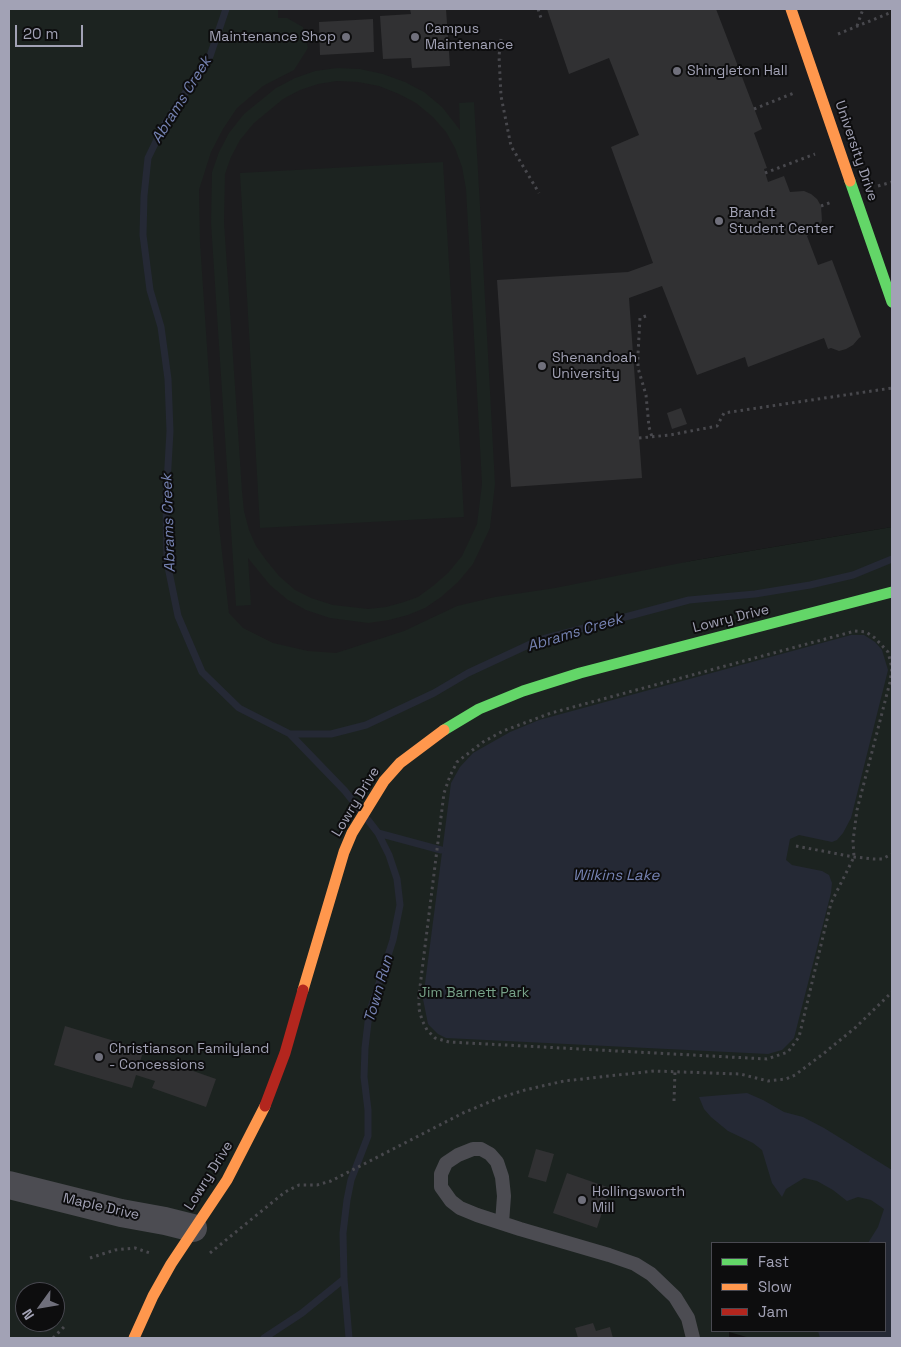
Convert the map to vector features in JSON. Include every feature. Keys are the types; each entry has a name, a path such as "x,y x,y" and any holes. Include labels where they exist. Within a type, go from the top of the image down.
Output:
{"street":[{"name":"University Drive","path":"791,9 892,302"},
{"name":"Lowry Drive","path":"134,1338 153,1296 193,1228 227,1180 262,1114 285,1053 344,852 352,833 384,781 400,763 449,726 479,709 523,691 580,673 892,592"},
{"name":"Maple Drive","path":"9,1185 121,1213 193,1228"}],"lane":[{"path":"502,1223 504,1196 502,1177 497,1162 490,1154 482,1149 473,1149 458,1155 446,1163 441,1174 442,1187 451,1201 460,1208 477,1216 634,1264 662,1283 681,1306 688,1318 693,1338"}],"path":[{"path":"538,9 542,21"},
{"path":"857,27 863,9"},
{"path":"838,34 892,12"},
{"path":"501,39 499,56 502,96 511,146 539,193"},
{"path":"754,109 795,92"},
{"path":"765,173 816,153"},
{"path":"870,189 892,182"},
{"path":"646,316 640,318 638,368 646,395 648,427 652,437"},
{"path":"639,438 717,426 724,413 892,388"},
{"path":"855,631 866,632 882,644 888,652 892,668 857,810 853,841 854,857 831,903 799,1037 788,1052 767,1059 449,1042 435,1038 427,1030 419,1009 419,995 444,793 450,776 457,762 483,742 503,731 551,713 855,631"},
{"path":"796,846 854,857 882,859 892,854"},
{"path":"205,1257 285,1192 299,1185 331,1181 463,1113 524,1090 564,1082 654,1071 740,1074 768,1081 786,1079 795,1075 856,1027 892,992"},
{"path":"674,1100 675,1072"},
{"path":"90,1258 115,1250 136,1248 155,1254"}],"shaded area":[{"name":"Shenandoah University","path":"278,9 892,9 892,527 691,561 414,646 218,678 179,172 278,33"}],"green space":[{"name":"Jim Barnett Park","path":"9,9 278,9 278,18 287,18 303,27 308,48 294,70 263,86 237,108 211,152 199,190 200,242 219,526 229,613 243,628 273,643 308,651 336,653 404,631 457,606 495,597 555,588 691,561 892,527 892,1338 750,1338 729,1332 729,1338 9,1338"},
{"path":"337,68 360,69 383,74 405,82 424,92 442,107 460,130 459,103 474,102 495,484 490,528 473,564 458,582 441,597 425,608 408,615 368,623 330,618 306,610 288,600 270,585 248,558 251,605 236,606 211,223 212,172 219,152 229,133 244,114 276,88 295,78 315,71","holes":["337,81 379,86 416,103 433,117 446,132 455,148 462,167 466,189 482,484 477,524 462,556 448,573 418,597 386,607 368,609 333,605 311,598 295,590 279,576 266,560 256,546 249,530 244,511 242,491 224,222 225,174 240,140 254,123 283,99 300,90 318,84"]},
{"path":"443,162 464,517 260,528 240,173"}],"water":[{"name":"Wilkins Lake","path":"851,635 864,635 875,642 882,650 888,670 851,818 843,833 837,840 832,842 799,835 790,839 786,860 792,865 822,871 829,875 832,883 794,1038 782,1050 768,1054 446,1038 438,1034 428,1024 423,999 451,783 460,767 473,753 510,732 539,720"},
{"path":"747,1093 784,1112 803,1117 824,1128 892,1170 892,1338 820,1338 818,1332 886,1332 886,1242 869,1242 878,1227 884,1209 871,1200 858,1197 847,1201 817,1181 804,1178 786,1189 782,1197 772,1183 762,1150 753,1143 728,1131 711,1117 704,1109 699,1097"}],"building":[{"name":"Campus Maintenance","path":"410,9 446,9 450,66 412,68 411,58 383,59 380,16 411,14"},
{"path":"547,9 716,9 762,129 754,133 767,168 764,169 768,182 784,176 790,192 804,191 817,199 821,206 822,221 807,236 818,265 832,260 861,337 853,345 839,351 831,348 828,349 824,338 748,367 745,357 697,375 662,286 629,298 642,478 511,487 497,280 628,272 653,263 611,147 639,135 609,58 569,74"},
{"name":"Maintenance Shop","path":"373,19 374,52 320,55 319,22"},
{"path":"681,408 687,424 672,429 667,413"},
{"name":"Christianson Familyland - Concessions","path":"65,1026 144,1050 139,1064 158,1070 162,1060 216,1079 206,1107 152,1088 155,1081 136,1075 132,1088 54,1065"},
{"path":"536,1149 554,1154 546,1182 528,1177"},
{"name":"Hollingsworth Mill","path":"567,1173 610,1188 597,1228 553,1213"},
{"path":"593,1323 596,1331 610,1327 613,1338 578,1338 575,1328"}],"waterway":[{"name":"Abrams Creek","path":"226,9 210,56 165,123 148,158 144,196 143,235 150,290 161,327 168,379 170,431 166,501 167,562 178,616 202,672 239,708 290,734 331,734 366,725 434,693 468,673 539,640 689,600 755,594 810,585 853,575 892,559"},
{"name":"Town Run","path":"290,734 345,791 360,810"},
{"name":"Town Run","path":"349,1338 344,1279 343,1233 351,1180 368,1136 368,1110 364,1077 369,1014 393,940 400,905 397,879 389,855 378,833 368,820"},
{"path":"378,833 441,850"},
{"path":"264,1338 302,1313 344,1279"}],"traffic: fast":[{"path":"850,181 892,302"},
{"path":"444,730 479,709 523,691 580,673 892,592"}],"traffic: slow":[{"path":"791,9 850,181"},
{"path":"303,990 344,852 352,833 384,781 400,763 444,730"},
{"path":"134,1338 153,1296 171,1264 227,1180 265,1106"}],"traffic: jam":[{"path":"265,1106 285,1053 303,990"}],"place":[{"name":"Maintenance Shop","path":"346,37"},
{"name":"Campus Maintenance","path":"415,37"},
{"name":"Shingleton Hall","path":"677,71"},
{"name":"Brandt Student Center","path":"719,221"},
{"name":"Shenandoah University","path":"542,366"},
{"name":"Christianson Familyland - Concessions","path":"99,1057"},
{"name":"Hollingsworth Mill","path":"582,1200"}]}
